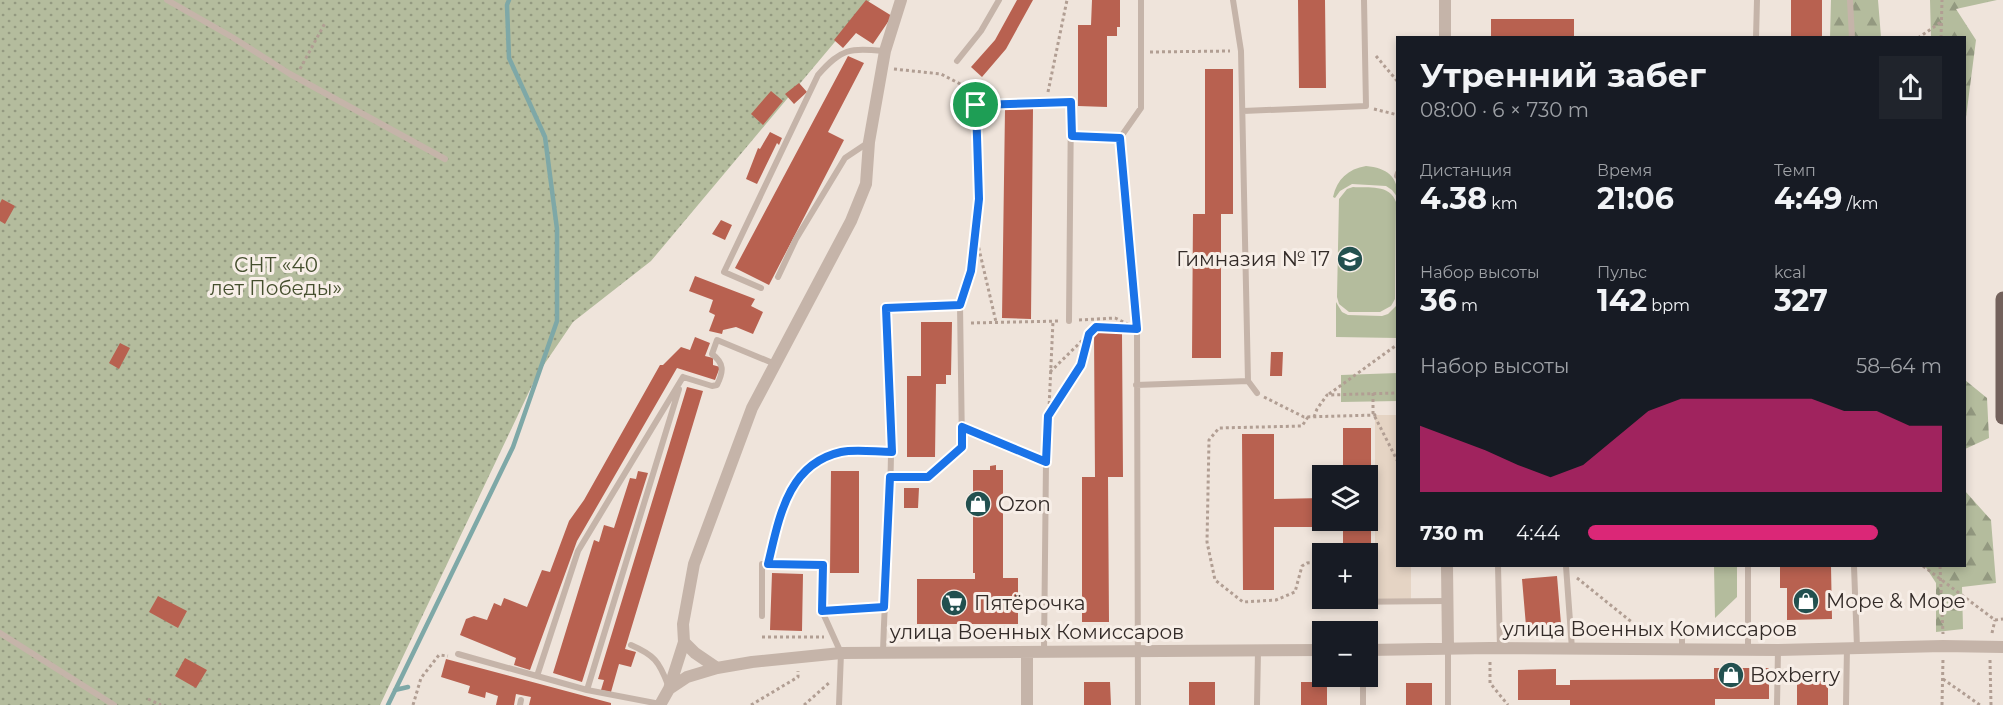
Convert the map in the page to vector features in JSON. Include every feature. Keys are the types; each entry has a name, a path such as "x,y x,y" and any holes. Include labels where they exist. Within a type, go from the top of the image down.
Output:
{"main road":[{"path":"2003,299 2003,417"}],"street":[{"path":"660,704 669,689 684,642 683,624 694,564 752,408 850,221 866,184 869,142 885,51 901,0"},
{"path":"1445,0 1445,36"},
{"path":"1447,567 1448,648"},
{"path":"684,642 695,653 717,668"},
{"name":"улица Военных Комиссаров","path":"1378,650 1495,648 1778,650 1852,647 2003,647"},
{"name":"улица Военных Комиссаров","path":"669,689 687,677 717,668 841,652 1312,650"},
{"path":"1027,652 1027,705"}],"lane":[{"path":"167,0 295,76 445,159"},
{"path":"957,61 981,31 999,0"},
{"path":"1138,705 1137,329 1120,138 1141,108 1141,0"},
{"path":"1233,0 1241,51 1248,381 1257,393"},
{"path":"1243,111 1366,106 1364,0"},
{"path":"1756,0 1756,36"},
{"path":"1850,0 1851,36"},
{"path":"761,288 724,272 818,75 831,61 849,49 885,51"},
{"path":"979,199 976,105 1071,102 1069,321"},
{"path":"1072,136 1120,138"},
{"path":"778,277 796,239 845,158 869,142"},
{"path":"883,652 884,607 890,477 892,452 886,308 960,305 962,447 928,477 890,477"},
{"path":"683,377 712,386 717,385 723,369 722,363 712,354 717,340 776,364"},
{"path":"537,676 578,551 683,377"},
{"path":"587,690 683,377"},
{"path":"1136,385 1248,381"},
{"path":"1044,651 1046,462"},
{"path":"762,616 762,564 823,565 822,611 841,652 839,705"},
{"path":"1495,648 1498,567"},
{"path":"1748,567 1748,649"},
{"path":"1846,705 1852,647 1854,567"},
{"path":"1566,568 1572,649"},
{"path":"1378,602 1447,602"},
{"path":"1682,626 1682,649"},
{"path":"0,633 114,705"},
{"path":"631,645 650,653 660,665 669,689"},
{"path":"1448,648 1448,705"},
{"path":"1777,705 1778,650"},
{"path":"1257,705 1258,651"},
{"path":"458,654 587,690 660,704"},
{"path":"1363,687 1363,705"},
{"path":"618,705 619,697"}],"path":[{"path":"1046,103 1067,0"},
{"path":"1941,36 1942,0"},
{"path":"1921,36 1941,22"},
{"path":"295,76 325,23"},
{"path":"1140,52 1241,51"},
{"path":"883,68 941,74 972,90 976,105"},
{"path":"1387,69 1396,80"},
{"path":"1366,106 1396,114"},
{"path":"960,305 971,271 979,199"},
{"path":"975,233 996,322"},
{"path":"960,323 1115,318 1137,329"},
{"path":"962,427 1046,462 1053,321"},
{"path":"1050,372 1096,327 1137,329"},
{"path":"1048,416 1081,365 1089,334"},
{"path":"1314,417 1328,394 1396,345"},
{"path":"1257,393 1304,417 1375,415"},
{"path":"1373,393 1375,415 1396,458"},
{"path":"1328,394 1396,393"},
{"path":"1308,417 1302,426 1219,428 1209,440 1207,542 1215,580 1243,602 1276,600 1295,592 1302,566 1312,563"},
{"path":"768,564 780,518 796,479 810,465 841,452 892,452"},
{"path":"1924,567 1995,620 2003,619"},
{"path":"1566,568 1665,649"},
{"path":"822,611 884,607"},
{"path":"1991,705 1989,647 1995,620"},
{"path":"762,638 834,638"},
{"path":"1495,648 1490,683 1508,705"},
{"path":"413,705 421,678 439,655 447,656"},
{"path":"751,705 798,677 799,657"},
{"path":"804,705 840,673"},
{"path":"1942,679 1980,705"},
{"path":"148,699 161,705"}],"green space":[{"name":"СНТ «40 лет Победы»","path":"0,0 870,0 651,261 573,322 537,375 380,705 0,705"},
{"path":"1831,0 1878,0 1881,36 1830,36"},
{"path":"1930,0 1997,0 1956,9 1976,40 1966,117 1966,36 1931,36"},
{"path":"1366,166 1390,174 1396,184 1396,195 1386,186 1352,184 1340,191 1335,198 1333,197 1340,180 1354,170"},
{"path":"1372,187 1384,190 1393,196 1396,202 1395,299 1391,306 1380,312 1349,312 1339,304 1337,297 1339,199 1347,189"},
{"path":"1336,302 1342,312 1348,315 1382,316 1388,314 1396,306 1396,338 1336,337"},
{"path":"1396,373 1396,401 1341,402 1341,375"},
{"path":"1966,381 1987,398 1989,438 1966,449"},
{"path":"1966,492 1991,520 1996,583 1962,587 1963,629 1936,632 1936,583 1926,567 1966,567"},
{"path":"1714,567 1737,567 1737,597 1715,618"}],"shaded area":[{"path":"1375,415 1396,415 1396,567 1411,567 1411,602 1378,602 1378,543 1375,543 1375,531 1378,531 1378,465 1375,465"}],"building":[{"path":"866,0 892,16 873,44 856,33 843,48 834,40"},
{"path":"1017,0 1033,0 1006,49 982,77 971,67 995,40"},
{"path":"1092,0 1120,0 1120,27 1117,27 1117,36 1107,36 1107,107 1078,106 1078,25 1091,25"},
{"path":"1298,0 1325,0 1326,88 1299,88"},
{"path":"1791,0 1822,0 1822,36 1791,36"},
{"path":"1491,19 1574,19 1574,36 1491,36"},
{"path":"848,56 864,63 828,132 844,140 769,285 735,268"},
{"path":"1205,69 1233,69 1233,214 1221,214 1221,358 1192,358 1193,214 1205,214"},
{"path":"799,83 807,92 794,104 785,94"},
{"path":"771,91 783,101 763,125 751,114"},
{"path":"1033,109 1031,319 1002,318 1005,110"},
{"path":"770,132 782,138 779,145 777,143 757,184 746,179 758,148 760,149"},
{"path":"2,199 15,206 5,224 0,221"},
{"path":"721,220 732,225 725,240 712,234"},
{"path":"695,276 755,299 751,306 763,312 753,334 736,327 723,330 722,334 709,331 715,315 709,312 713,300 689,291"},
{"path":"921,322 952,322 951,375 946,375 946,384 936,384 935,457 907,457 907,376 921,376"},
{"path":"1094,333 1122,333 1123,477 1108,477 1109,622 1082,622 1082,477 1095,477"},
{"path":"695,337 710,343 705,356 713,358 713,365 720,367 715,380 677,368 577,541 530,670 514,665 516,658 460,635 466,619 474,616 487,620 494,603 501,606 504,598 527,607 542,570 550,572 569,521 584,500 660,365 663,365 681,347 690,350"},
{"path":"120,343 130,348 119,369 109,363"},
{"path":"1271,352 1283,352 1282,376 1270,376"},
{"path":"687,387 703,391 625,649 636,652 631,667 619,664 611,692 601,690 604,680 598,679"},
{"path":"1343,428 1371,428 1371,465 1343,465"},
{"path":"1242,434 1274,434 1274,499 1312,498 1312,527 1274,527 1274,590 1243,590"},
{"path":"996,465 996,470 1003,470 1003,578 1018,578 1018,624 917,624 917,579 975,579 975,573 973,573 973,470 990,470 990,466"},
{"path":"638,471 648,473 582,682 553,673 594,540 599,542 604,525 614,528 630,478 636,479"},
{"path":"831,471 859,471 859,573 830,573"},
{"path":"904,488 919,488 918,508 904,508"},
{"path":"1343,531 1371,531 1371,543 1343,543"},
{"path":"1780,567 1831,567 1832,619 1787,620 1787,588 1780,588"},
{"path":"772,573 803,574 802,631 770,630"},
{"path":"1557,576 1561,624 1526,626 1522,579"},
{"path":"158,596 187,611 178,628 149,612"},
{"path":"185,658 207,670 196,688 175,676"},
{"path":"446,659 611,703 611,705 529,705 531,697 516,694 514,705 496,705 498,696 486,692 485,698 468,693 470,686 441,677"},
{"path":"1714,668 1769,668 1769,699 1715,699 1715,705 1570,705 1570,700 1518,700 1518,670 1556,669 1556,685 1570,685 1570,680 1714,679"},
{"path":"1797,681 1828,681 1828,705 1797,705"},
{"path":"1084,682 1110,682 1111,705 1084,705"},
{"path":"1189,682 1215,682 1215,705 1189,705"},
{"path":"1301,682 1312,682 1312,687 1327,687 1327,705 1301,705"},
{"path":"1406,683 1432,683 1432,705 1406,705"}],"waterway":[{"path":"388,705 513,447 557,321 557,229 545,137 509,58 507,5 509,0"},
{"path":"395,690 408,687"}],"place":[{"name":"Гимназия № 17","path":"1350,259"},
{"name":"Ozon","path":"978,504"},
{"name":"Море & Море","path":"1806,601"},
{"name":"Пятёрочка","path":"954,603"},
{"name":"Boxberry","path":"1731,675"}],"route":[{"path":"1071,102 1072,136 1120,138 1137,329 1096,327 1089,334 1081,365 1048,416 1046,462 962,427 962,447 928,477 890,477 884,607 822,611 823,565 768,564 780,518 796,479 810,465 841,452 892,452 886,308 960,305 971,271 979,199 976,105 1071,102"}]}
